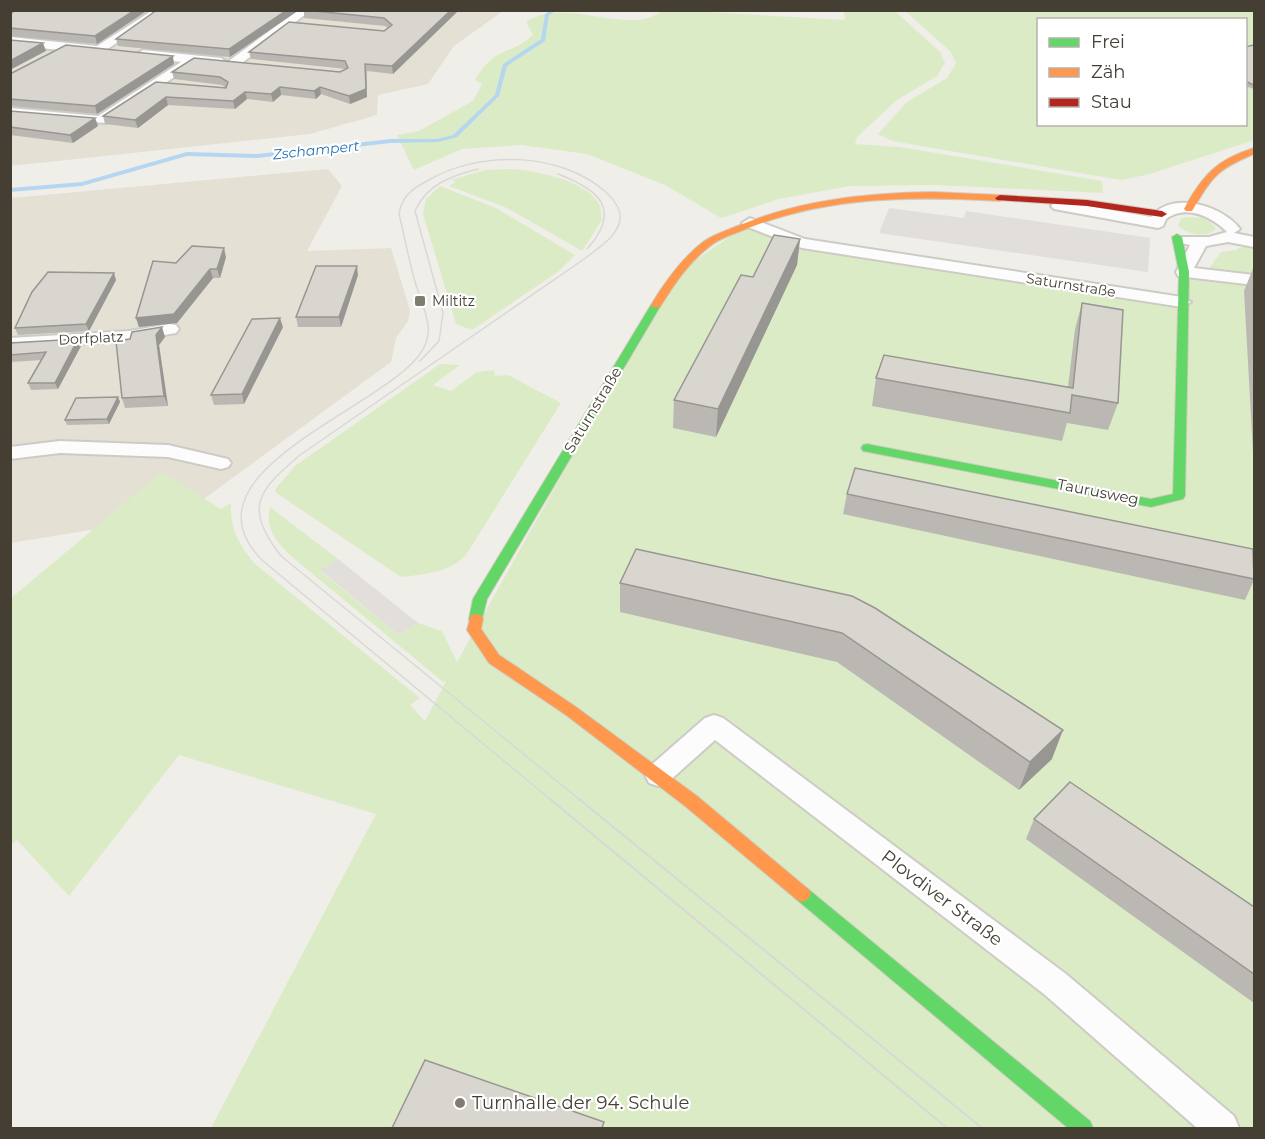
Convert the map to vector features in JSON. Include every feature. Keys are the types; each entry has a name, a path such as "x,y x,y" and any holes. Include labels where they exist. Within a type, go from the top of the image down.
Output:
{"street":[{"path":"100,50 161,10"},
{"path":"234,63 306,10"},
{"path":"289,23 310,25"},
{"path":"10,41 255,66"},
{"path":"46,57 64,47"},
{"path":"10,112 101,120 193,60"},
{"path":"157,84 179,86"},
{"path":"1211,214 1221,179 1248,153"},
{"path":"1189,209 1207,175 1220,165 1248,153"},
{"name":"Saturnstraße","path":"658,775 494,659 474,630 480,599 674,275 708,243 750,223 808,205 859,197 976,196 1160,218"},
{"path":"1254,234 1230,233 1200,242 1177,237 1164,230 1160,218 1189,209 1211,214 1225,221 1230,233 1254,242"},
{"name":"Saturnstraße","path":"750,223 802,243 1182,302"},
{"name":"Taurusweg","path":"867,448 1151,503 1179,496 1184,272 1177,237"},
{"name":"Taurusweg","path":"1184,272 1200,242"},
{"path":"1184,272 1254,280"},
{"name":"Dorfplatz","path":"10,343 129,336 170,329"},
{"path":"10,453 60,447 168,451 221,463"},
{"name":"Plovdiver Straße","path":"658,775 714,725 1055,984 1222,1128"},
{"path":"658,775 1083,1128"}],"shaded area":[{"path":"10,11 503,11 454,46 428,84 378,95 377,115 310,134 11,166"},
{"path":"328,169 342,186 307,251 391,248 410,310 408,321 396,338 391,362 182,515 11,543 11,198"},
{"path":"889,208 964,218 966,211 1150,238 1148,272 879,233"},
{"path":"338,559 418,623 399,635 320,570"}],"green space":[{"path":"670,10 845,20 844,11 895,11 940,52 945,63 937,76 897,100 857,137 855,144 900,147 1102,181 1103,193 935,185 850,186 779,199 721,218 665,185 587,154 521,145 462,149 414,170 397,135 419,131 473,101 482,84 475,80 489,61 533,35 526,22 553,13 629,20 644,19"},
{"path":"905,11 1254,11 1254,140 1150,174 1121,180 892,141 878,134 907,102 947,78 956,63 950,51"},
{"path":"485,170 530,171 558,178 584,189 593,197 600,206 602,220 582,251 507,208 449,186 456,182 451,180"},
{"path":"440,186 496,208 575,255 559,271 472,330 456,324 423,214 426,199"},
{"path":"1181,218 1201,218 1210,222 1216,229 1202,235 1192,233 1178,226"},
{"path":"750,223 802,243 1181,302 1184,272 1254,280 1254,1128 211,1128 376,814 179,755 69,896 17,840 11,845 11,598 162,472 221,509 231,503 236,535 254,563 420,698 410,705 425,721 446,681 443,682 291,556 276,540 270,529 270,507 338,559 320,571 399,635 418,623 442,631 457,662 674,275"},
{"path":"1249,243 1254,244 1254,277 1208,270 1221,252 1236,250"},
{"path":"440,364 460,365 433,385 451,391 477,372 494,370 495,376 508,375 561,403 466,555 444,569 401,577 275,492 295,466"}],"building":[{"path":"16,10 135,10 95,36 10,28 10,14"},
{"path":"157,10 287,10 229,49 116,39"},
{"path":"304,10 451,10 392,66 365,64 366,89 349,96 320,87 314,91 280,87 271,94 245,92 233,101 166,97 135,120 103,116 156,82 226,88 228,82 220,77 172,72 194,58 340,72 348,68 345,61 249,52 289,22 384,31 392,25 384,18"},
{"path":"10,40 43,43 10,61"},
{"path":"66,45 173,56 95,106 10,99 10,74"},
{"path":"1254,45 1254,85 1247,82 1247,47"},
{"path":"10,111 95,118 70,135 10,127"},
{"path":"774,235 800,239 718,409 674,400 741,275 753,277"},
{"path":"192,246 224,248 217,269 210,269 174,314 136,318 153,261 176,263"},
{"path":"316,266 357,266 339,317 296,317"},
{"path":"48,272 114,273 86,324 15,328 32,292"},
{"path":"1082,303 1123,310 1118,403 1072,395 1070,413 876,378 884,355 1073,388"},
{"path":"280,318 242,394 211,395 252,319"},
{"path":"162,327 156,335 164,396 122,398 116,341 130,339 132,332"},
{"path":"78,339 55,383 28,383 46,352 10,355 10,343"},
{"path":"118,397 107,419 65,420 76,398"},
{"path":"855,468 1253,549 1254,579 847,494"},
{"path":"636,549 852,596 875,608 1063,730 1030,762 842,633 620,583"},
{"path":"1070,782 1254,907 1254,974 1034,819"},
{"path":"425,1060 604,1122 602,1128 392,1128"}],"waterway":[{"name":"Zschampert","path":"10,190 82,184 187,154 257,156 391,141 437,141 455,136 497,95 505,65 543,40 547,14 555,10"}],"tram line":[{"path":"551,800 263,561 242,527 246,496 268,467 302,440 379,389 409,366 426,343 427,320 399,214 405,198 417,187 448,171 494,160 543,163 566,169 588,179 607,193 617,205 620,220 615,232 587,257 300,455 274,479 266,490 260,501 259,512 262,525 281,556 580,800"},
{"path":"420,361 439,341 443,313 415,211 426,194 441,182 478,169"},
{"path":"558,174 585,187 595,194 601,203 604,212 603,223 598,235 587,249"},
{"path":"550,799 947,1128"},
{"path":"579,799 982,1128"}],"traffic: fast":[{"path":"867,448 1151,503 1179,496 1184,272 1177,237"},
{"path":"476,619 480,599 656,305"},
{"path":"802,894 1083,1128"}],"traffic: slow":[{"path":"1189,209 1202,185 1214,171 1254,151"},
{"path":"656,305 690,258 705,245 765,218 831,202 864,198 932,195 1000,198"},
{"path":"476,619 474,630 494,659 571,711 691,801 802,894"}],"traffic: jam":[{"path":"1000,198 1087,203 1162,214"}],"place":[{"name":"Miltitz","path":"420,301"},
{"name":"Turnhalle der 94. Schule","path":"460,1103"}]}
